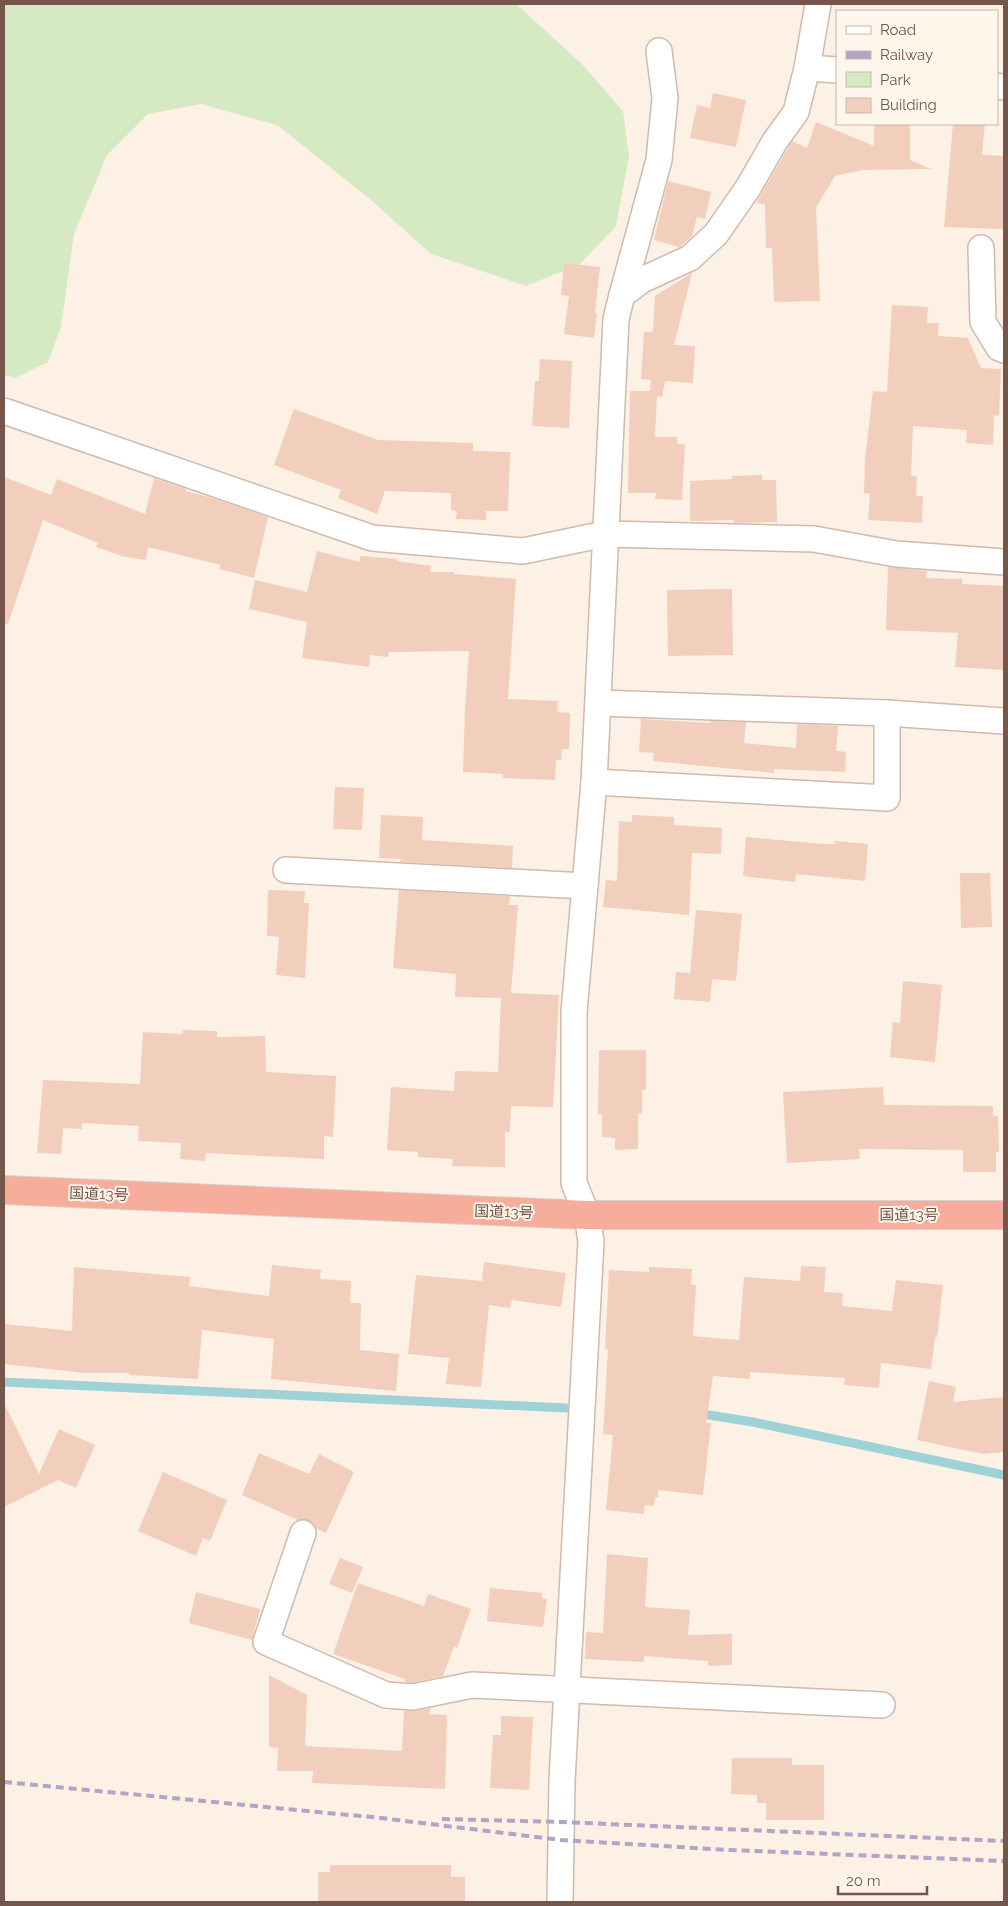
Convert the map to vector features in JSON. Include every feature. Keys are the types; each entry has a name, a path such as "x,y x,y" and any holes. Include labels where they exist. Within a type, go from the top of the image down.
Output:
{"highway":[{"name":"国道13号","path":"4,1190 587,1215 1004,1215"}],"street":[{"path":"622,295 642,280 690,258 716,234 748,188 775,141 796,112 807,68 818,4"},
{"path":"560,1902 566,1690 591,1241 587,1215 574,1182 574,1012 594,782 616,319 659,160 665,98 659,50"},
{"path":"807,68 836,70"},
{"path":"981,248 983,322 999,348 1004,350"},
{"path":"4,411 372,538 523,551 605,534 814,539 896,554 1004,562"},
{"path":"598,703 887,712 1004,721"},
{"path":"594,782 887,798 887,712"},
{"path":"286,870 585,886"},
{"path":"303,1533 266,1642 386,1695 413,1698 472,1685 882,1705"}],"green space":[{"path":"4,4 516,4 582,64 623,111 629,157 616,226 580,264 526,286 431,254 371,200 277,125 201,104 148,114 107,155 74,234 61,327 48,362 15,378 4,375"}],"building":[{"path":"713,93 746,100 736,147 690,138 697,105 710,108"},
{"path":"816,122 874,146 874,125 910,125 910,160 931,169 862,170 835,176 816,207 820,301 774,302 772,248 766,248 765,204 756,203 792,141 807,148"},
{"path":"953,125 985,125 982,155 1004,156 1004,229 944,227"},
{"path":"668,181 711,192 705,219 697,217 692,236 680,247 654,240"},
{"path":"564,263 600,267 594,338 564,334 569,296 561,295"},
{"path":"692,273 674,345 695,346 693,383 665,381 662,397 657,396 655,437 677,437 677,444 685,444 682,500 655,499 656,493 628,493 630,391 650,391 651,380 641,379 644,332 653,332 655,296"},
{"path":"892,305 928,307 927,323 939,323 938,336 968,338 981,368 1001,369 999,416 994,415 993,445 966,443 967,430 913,426 911,476 917,476 916,496 923,496 922,523 868,520 870,494 864,493 865,459 873,391 887,392"},
{"path":"540,359 572,361 569,428 532,426 535,381 539,381"},
{"path":"294,409 378,440 473,443 473,451 510,452 508,511 486,511 486,520 456,519 457,511 451,510 451,493 385,491 377,514 338,498 341,490 274,465"},
{"path":"762,475 762,480 776,480 777,522 734,523 734,520 690,521 690,481"},
{"path":"4,477 51,495 57,479 145,514 154,478 186,489 185,491 268,517 254,578 219,569 221,565 148,547 146,560 125,557 96,547 98,543 43,520 8,624 4,623"},
{"path":"317,551 360,562 360,556 397,559 397,561 431,566 430,572 454,572 454,574 516,579 508,699 558,701 557,712 570,713 569,749 562,749 561,760 556,760 555,780 503,778 503,774 463,772 469,651 389,652 388,657 370,655 369,667 302,658 307,622 249,609 255,580 307,592"},
{"path":"888,567 927,571 926,578 962,579 962,584 1004,586 1004,670 955,667 958,633 886,630"},
{"path":"732,589 733,655 668,656 667,590"},
{"path":"641,719 710,723 711,721 746,722 744,743 796,748 797,724 838,726 836,751 846,752 845,772 774,769 774,773 653,761 654,753 639,752"},
{"path":"335,787 364,788 362,830 333,829"},
{"path":"381,815 423,817 422,840 513,846 512,868 400,862 401,859 379,858"},
{"path":"632,815 674,817 674,825 722,828 721,854 692,853 689,915 603,907 606,880 617,881 619,821 632,822"},
{"path":"746,837 823,844 835,844 835,841 868,844 865,881 796,874 795,882 743,876"},
{"path":"960,873 990,873 992,927 961,928"},
{"path":"268,890 305,891 304,903 309,903 305,978 276,975 279,937 267,936"},
{"path":"399,890 510,896 509,905 518,905 511,993 559,995 553,1107 511,1106 510,1132 505,1132 505,1167 452,1166 453,1159 418,1157 418,1152 387,1150 391,1087 454,1091 455,1071 498,1072 501,998 455,997 456,974 393,968"},
{"path":"696,910 742,914 736,981 712,979 710,1002 674,999 676,972 690,973"},
{"path":"903,981 942,985 935,1062 890,1057 893,1022 900,1023"},
{"path":"183,1030 217,1031 217,1037 265,1036 266,1072 336,1076 333,1137 324,1136 324,1159 206,1153 205,1161 180,1159 181,1143 138,1141 139,1126 82,1123 82,1129 63,1128 61,1154 37,1153 43,1080 140,1084 143,1032 183,1034"},
{"path":"599,1050 646,1050 646,1090 642,1090 642,1114 638,1113 638,1149 615,1150 615,1138 602,1137 602,1115 598,1114"},
{"path":"883,1087 884,1105 993,1106 993,1116 998,1116 999,1152 996,1152 996,1172 963,1172 963,1150 859,1149 860,1159 787,1163 783,1092"},
{"path":"484,1262 566,1273 561,1307 512,1300 510,1308 489,1305 481,1387 446,1384 449,1358 408,1354 416,1275 482,1281"},
{"path":"272,1265 321,1270 320,1279 351,1281 350,1303 361,1303 360,1350 399,1354 396,1391 271,1379 274,1339 202,1330 198,1379 129,1375 129,1373 84,1373 4,1364 4,1324 72,1331 74,1267 190,1277 189,1286 269,1296"},
{"path":"801,1266 826,1267 824,1292 843,1293 842,1306 892,1311 896,1280 943,1285 931,1369 881,1363 879,1388 844,1385 845,1378 750,1372 750,1379 713,1376 706,1423 711,1423 703,1495 658,1490 658,1497 655,1497 654,1506 645,1505 644,1514 606,1510 613,1435 603,1434 608,1349 605,1349 609,1270 649,1272 649,1267 692,1269 691,1285 696,1285 693,1336 739,1340 744,1277 800,1281"},
{"path":"929,1381 956,1387 953,1402 1004,1397 1004,1452 983,1454 917,1440"},
{"path":"4,1403 39,1474 59,1429 95,1445 76,1488 58,1480 4,1507"},
{"path":"259,1453 309,1474 319,1454 354,1472 326,1533 317,1529 308,1520 298,1520 242,1495"},
{"path":"163,1472 227,1500 210,1541 203,1538 196,1556 138,1531"},
{"path":"607,1554 648,1558 645,1607 690,1610 688,1635 732,1634 732,1665 708,1666 708,1661 644,1656 644,1662 585,1659 586,1632 603,1633"},
{"path":"340,1558 363,1567 352,1593 329,1584"},
{"path":"358,1583 424,1606 428,1594 471,1609 457,1648 454,1646 443,1676 412,1683 405,1682 405,1679 333,1654"},
{"path":"490,1588 542,1593 542,1598 547,1599 543,1627 487,1621"},
{"path":"196,1592 260,1609 252,1640 189,1623"},
{"path":"269,1675 307,1695 305,1746 402,1751 404,1711 431,1708 429,1714 447,1715 445,1789 312,1783 313,1771 277,1771 278,1748 269,1747"},
{"path":"501,1716 533,1717 529,1790 490,1788 493,1735 501,1735"},
{"path":"732,1758 792,1758 792,1765 824,1765 824,1820 766,1820 766,1803 757,1803 757,1795 731,1794"},
{"path":"330,1865 451,1865 451,1877 465,1877 465,1902 318,1902 318,1872 330,1872"}],"waterway":[{"path":"4,1382 566,1408"},
{"path":"696,1413 753,1422 1004,1475"}],"railway":[{"path":"4,1782 381,1818 561,1840 729,1850 1004,1861"},
{"path":"442,1819 561,1822 1004,1841"}]}
